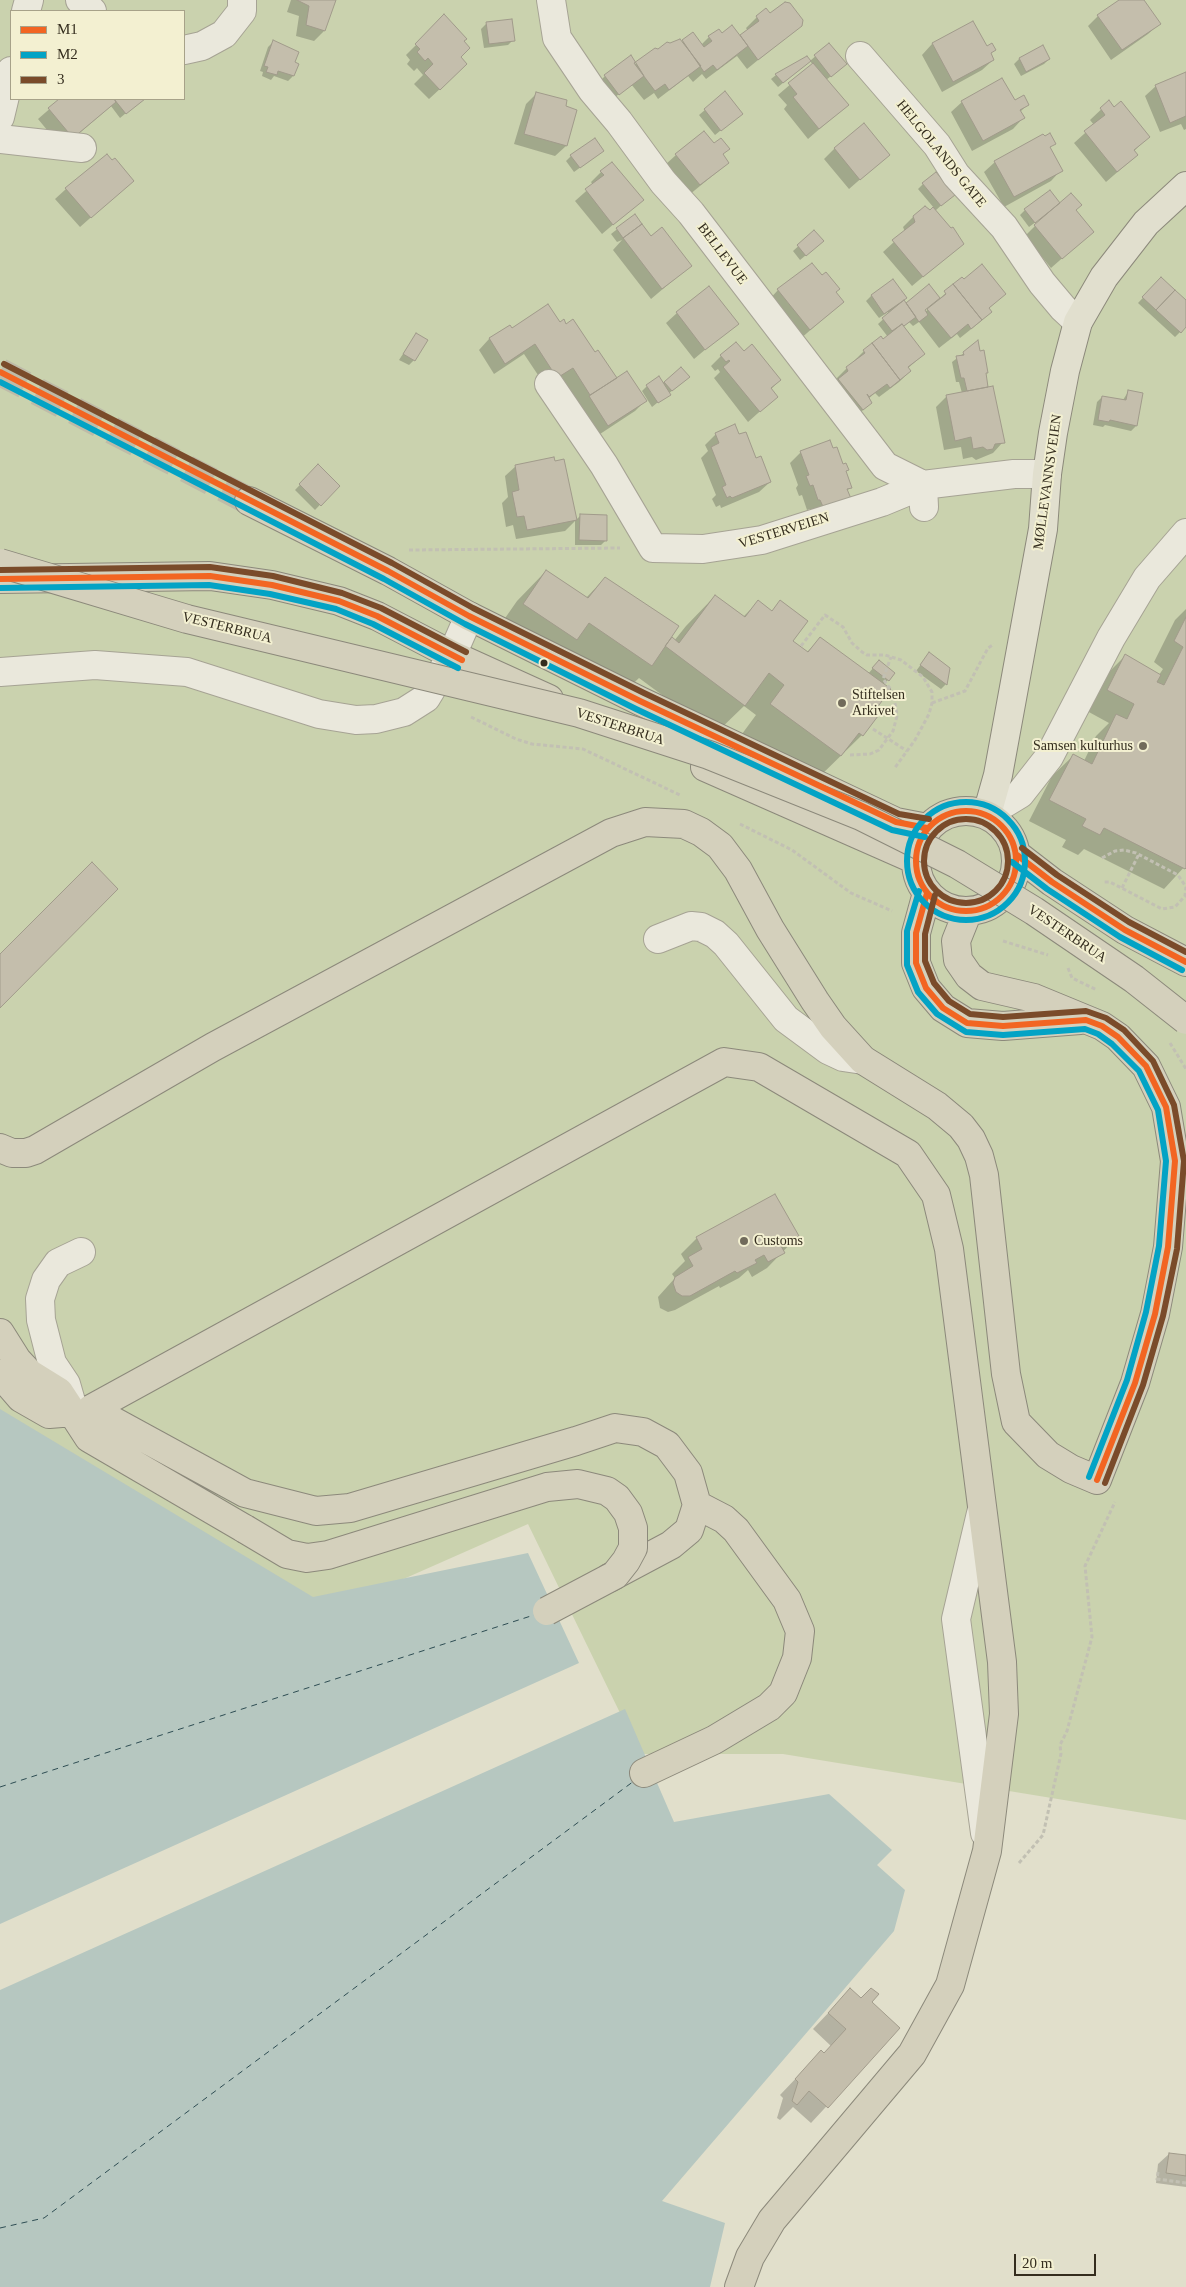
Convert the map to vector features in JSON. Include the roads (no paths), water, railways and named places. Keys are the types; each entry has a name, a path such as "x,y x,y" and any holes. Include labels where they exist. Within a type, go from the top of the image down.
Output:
{"highway":[{"path":"249,501 388,571 469,616 640,701 896,822 927,828"},
{"name":"VESTERBRUA","path":"0,563 187,619 579,713 709,755 860,816 957,864 1034,911 1134,980 1186,1020"},
{"path":"0,579 210,576 272,585 339,601 377,616 452,655 916,860"},
{"path":"971,810 987,814 1001,824 1012,838 1017,855 1017,868 1013,882 994,903 982,909 968,911 946,906 927,893 918,878 916,860 919,843 927,828 940,817 955,811 971,810"},
{"path":"0,1148 12,1153 26,1153 34,1150 230,1037 612,833 645,822 684,824 701,832 720,846 738,870 770,929 815,1001 833,1027 863,1060 937,1106 961,1126 971,1139 979,1156 984,1175 1006,1374 1016,1422 1048,1455 1071,1469 1108,1487 1155,1314 1168,1247 1174,1169 1172,1134 1166,1107 1146,1066 1135,1052 1102,1026 1034,998 982,986 969,976 958,960 956,941 968,911"},
{"path":"1017,855 1052,882 1125,930 1186,962"},
{"path":"927,893 916,933 916,963 926,988 943,1008 967,1023 1003,1026 1086,1020"},
{"path":"1005,893 1125,930"},
{"path":"0,1374 21,1398 49,1414 83,1411 724,1062 759,1067 908,1154 936,1195 950,1249 1002,1662 1004,1714 987,1851 950,1986 912,2054 772,2220 750,2256 739,2287"},
{"path":"0,1333 17,1360 30,1374 59,1392 83,1411 246,1493 316,1511 350,1508 615,1428 644,1432 667,1444 688,1473 697,1505 689,1530 671,1545 547,1611 615,1575 626,1561 633,1548 633,1528 628,1513 617,1498 607,1491 578,1484 547,1487 328,1555 307,1558 287,1554 90,1438 83,1411"},
{"path":"644,1773 714,1740 769,1707 783,1693 797,1658 800,1631 787,1600 736,1530 724,1520 697,1505"}],"main road":[{"name":"MØLLEVANNSVEIEN","path":"987,814 998,775 1043,529 1047,474 1065,371 1078,322 1104,278 1146,223 1186,186"}],"street":[{"path":"80,0 91,10"},
{"path":"185,50 202,46 224,34 242,11 242,0"},
{"name":"BELLEVUE","path":"551,0 558,38 592,90 619,122 662,182 691,213 885,466 923,496"},
{"name":"HELGOLANDS GATE","path":"860,56 937,145 956,175 1004,227 1042,284 1078,322"},
{"path":"0,118 10,74"},
{"path":"0,139 82,148"},
{"name":"VESTERVEIEN","path":"549,384 604,465 653,548 703,550 762,540 882,502 923,496"},
{"path":"923,496 1014,474 1047,474"},
{"path":"987,814 1020,794 1050,757 1111,638 1143,585 1186,533"},
{"path":"0,672 95,665 187,672 319,714 356,720 376,720 404,712 426,698 452,655 469,616"},
{"path":"658,939 691,926 701,927 715,934 726,944 786,1019 828,1050 843,1057 863,1060"},
{"path":"81,1252 58,1263 46,1280 40,1299 41,1320 52,1362 83,1411"},
{"path":"982,1507 956,1619 987,1851"}],"tunnel":[{"path":"0,372 249,501"}],"place":[{"name":"Stiftelsen Arkivet","path":"842,703"},
{"name":"Samsen kulturhus","path":"1143,746"},
{"name":"Customs","path":"744,1241"}]}
